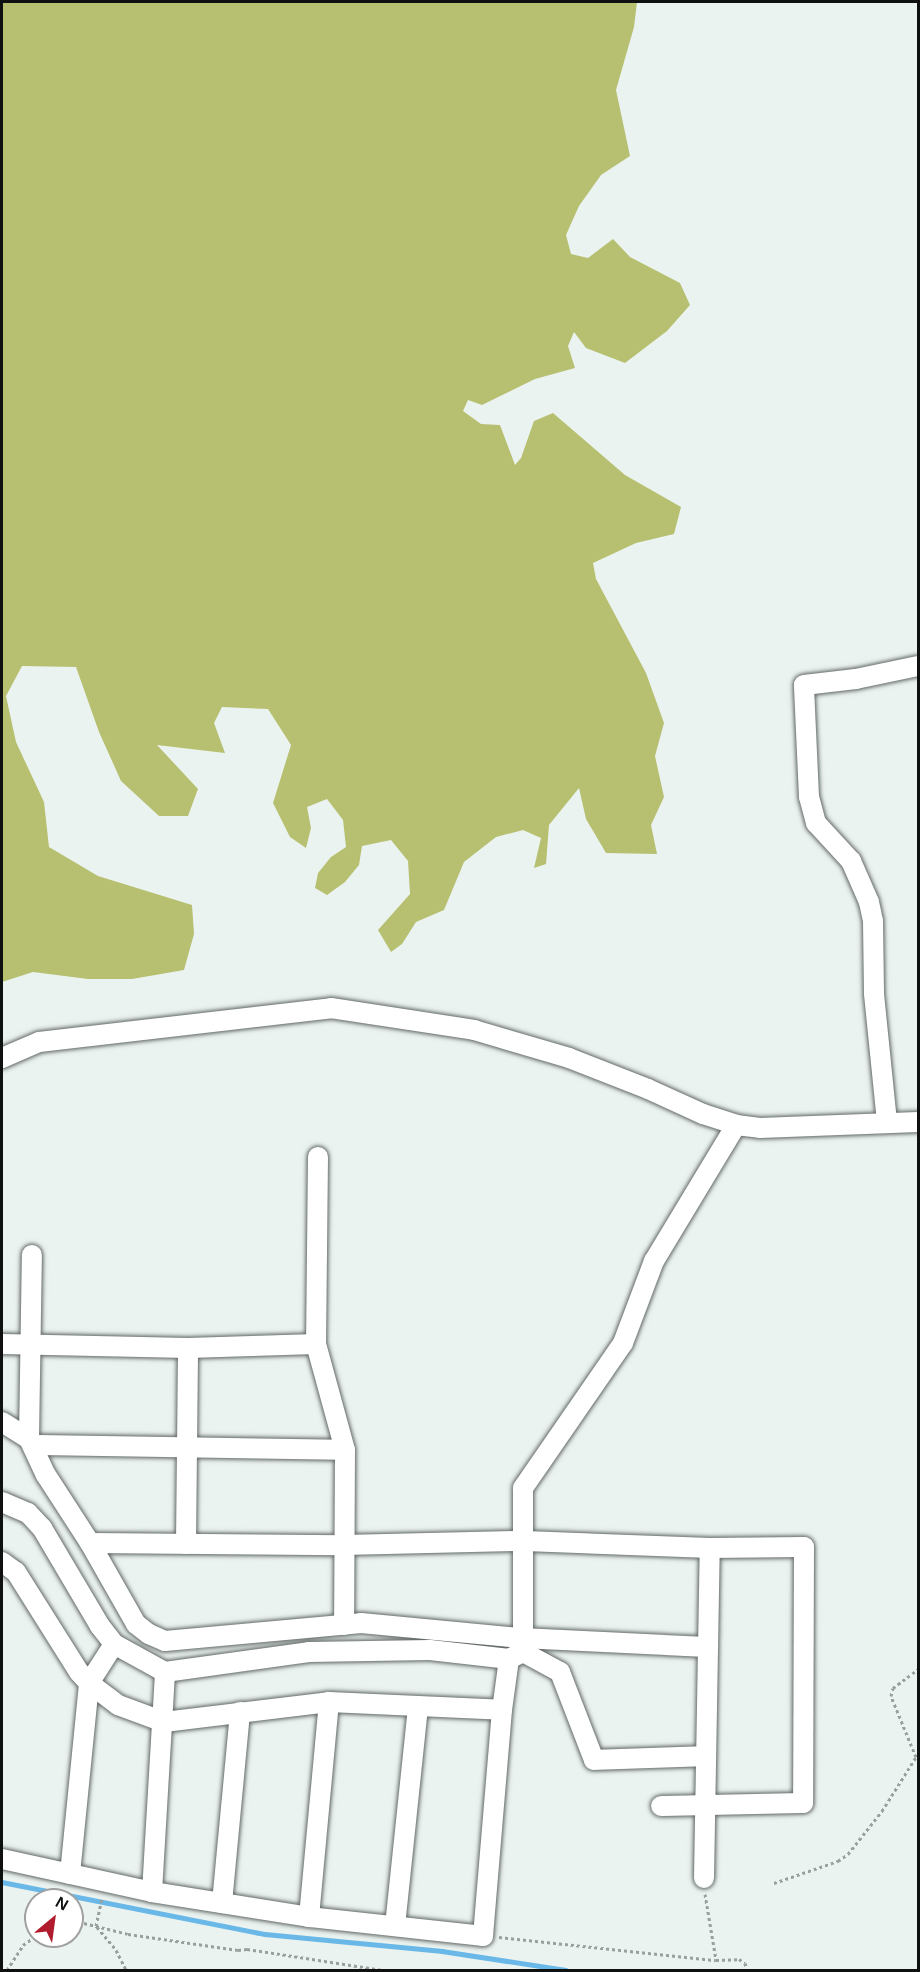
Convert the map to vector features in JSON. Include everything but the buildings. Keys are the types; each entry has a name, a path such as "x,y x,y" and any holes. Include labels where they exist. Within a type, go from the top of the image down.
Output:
{"street":[{"path":"887,1122 874,993 873,921 869,902 851,861 816,823 809,797 804,685 856,679 918,666"},
{"path":"2,1058 39,1042 331,1008 485,1033 568,1058 648,1089 703,1114 736,1125 760,1128 918,1122"},
{"path":"2,1859 152,1892 309,1917 483,1936 502,1710 518,1650 525,1541 523,1488 623,1343 654,1262 736,1125"},
{"path":"318,1157 316,1344 345,1450 344,1625"},
{"path":"32,1255 29,1344 31,1442 46,1475 90,1543 136,1624 149,1634 165,1641 361,1623 518,1650 560,1672 594,1760 706,1756"},
{"path":"2,1344 188,1348 316,1344"},
{"path":"186,1544 188,1348"},
{"path":"2,1422 31,1442 188,1448 345,1450"},
{"path":"2,1502 28,1513 42,1528 100,1626 114,1644 165,1672 309,1652 707,1647"},
{"path":"90,1543 343,1545 525,1541 710,1548 804,1547 803,1803 661,1806"},
{"path":"705,1878 710,1548"},
{"path":"2,1562 16,1572 79,1672 89,1683 118,1705 164,1722 329,1702 418,1708 502,1710"},
{"path":"70,1874 89,1683 114,1644"},
{"path":"152,1892 164,1722 165,1672"},
{"path":"309,1917 329,1702"},
{"path":"395,1926 418,1708"},
{"path":"222,1903 240,1712"}],"path":[{"path":"774,1883 838,1861 848,1854 882,1812 916,1757 891,1696 893,1688 918,1669"},
{"path":"705,1878 706,1904 716,1960"},
{"path":"96,1926 106,1883"},
{"path":"84,1925 128,1934 238,1950 247,1949 382,1971"},
{"path":"96,1926 116,1950 126,1971"},
{"path":"483,1936 716,1960 739,1959 745,1963 747,1970"},
{"path":"7,1971 24,1944"}],"green space":[{"path":"2,2 637,2 634,27 616,90 630,156 601,175 579,206 566,235 571,254 588,258 613,239 630,257 680,283 690,305 667,331 625,363 586,348 574,332 568,346 575,368 535,379 482,405 468,400 463,411 481,424 500,425 515,465 521,458 534,421 553,413 625,475 681,507 674,534 636,543 593,563 596,579 646,673 664,723 655,756 664,797 651,825 657,854 606,853 586,819 579,788 549,825 546,864 534,868 541,838 523,830 496,837 464,862 444,910 416,922 402,944 391,952 378,930 410,894 408,861 391,840 362,846 359,865 345,882 327,895 315,888 318,873 331,857 346,847 343,820 327,799 307,807 311,828 306,848 290,837 273,803 291,745 268,709 222,707 214,723 225,753 157,745 198,789 188,816 159,816 121,781 99,732 76,667 22,666 6,696 16,742 44,802 49,847 98,876 192,905 194,934 184,970 132,979 88,979 33,972 2,982"}],"waterway":[{"path":"2,1882 265,1934 442,1951 566,1970"}]}
